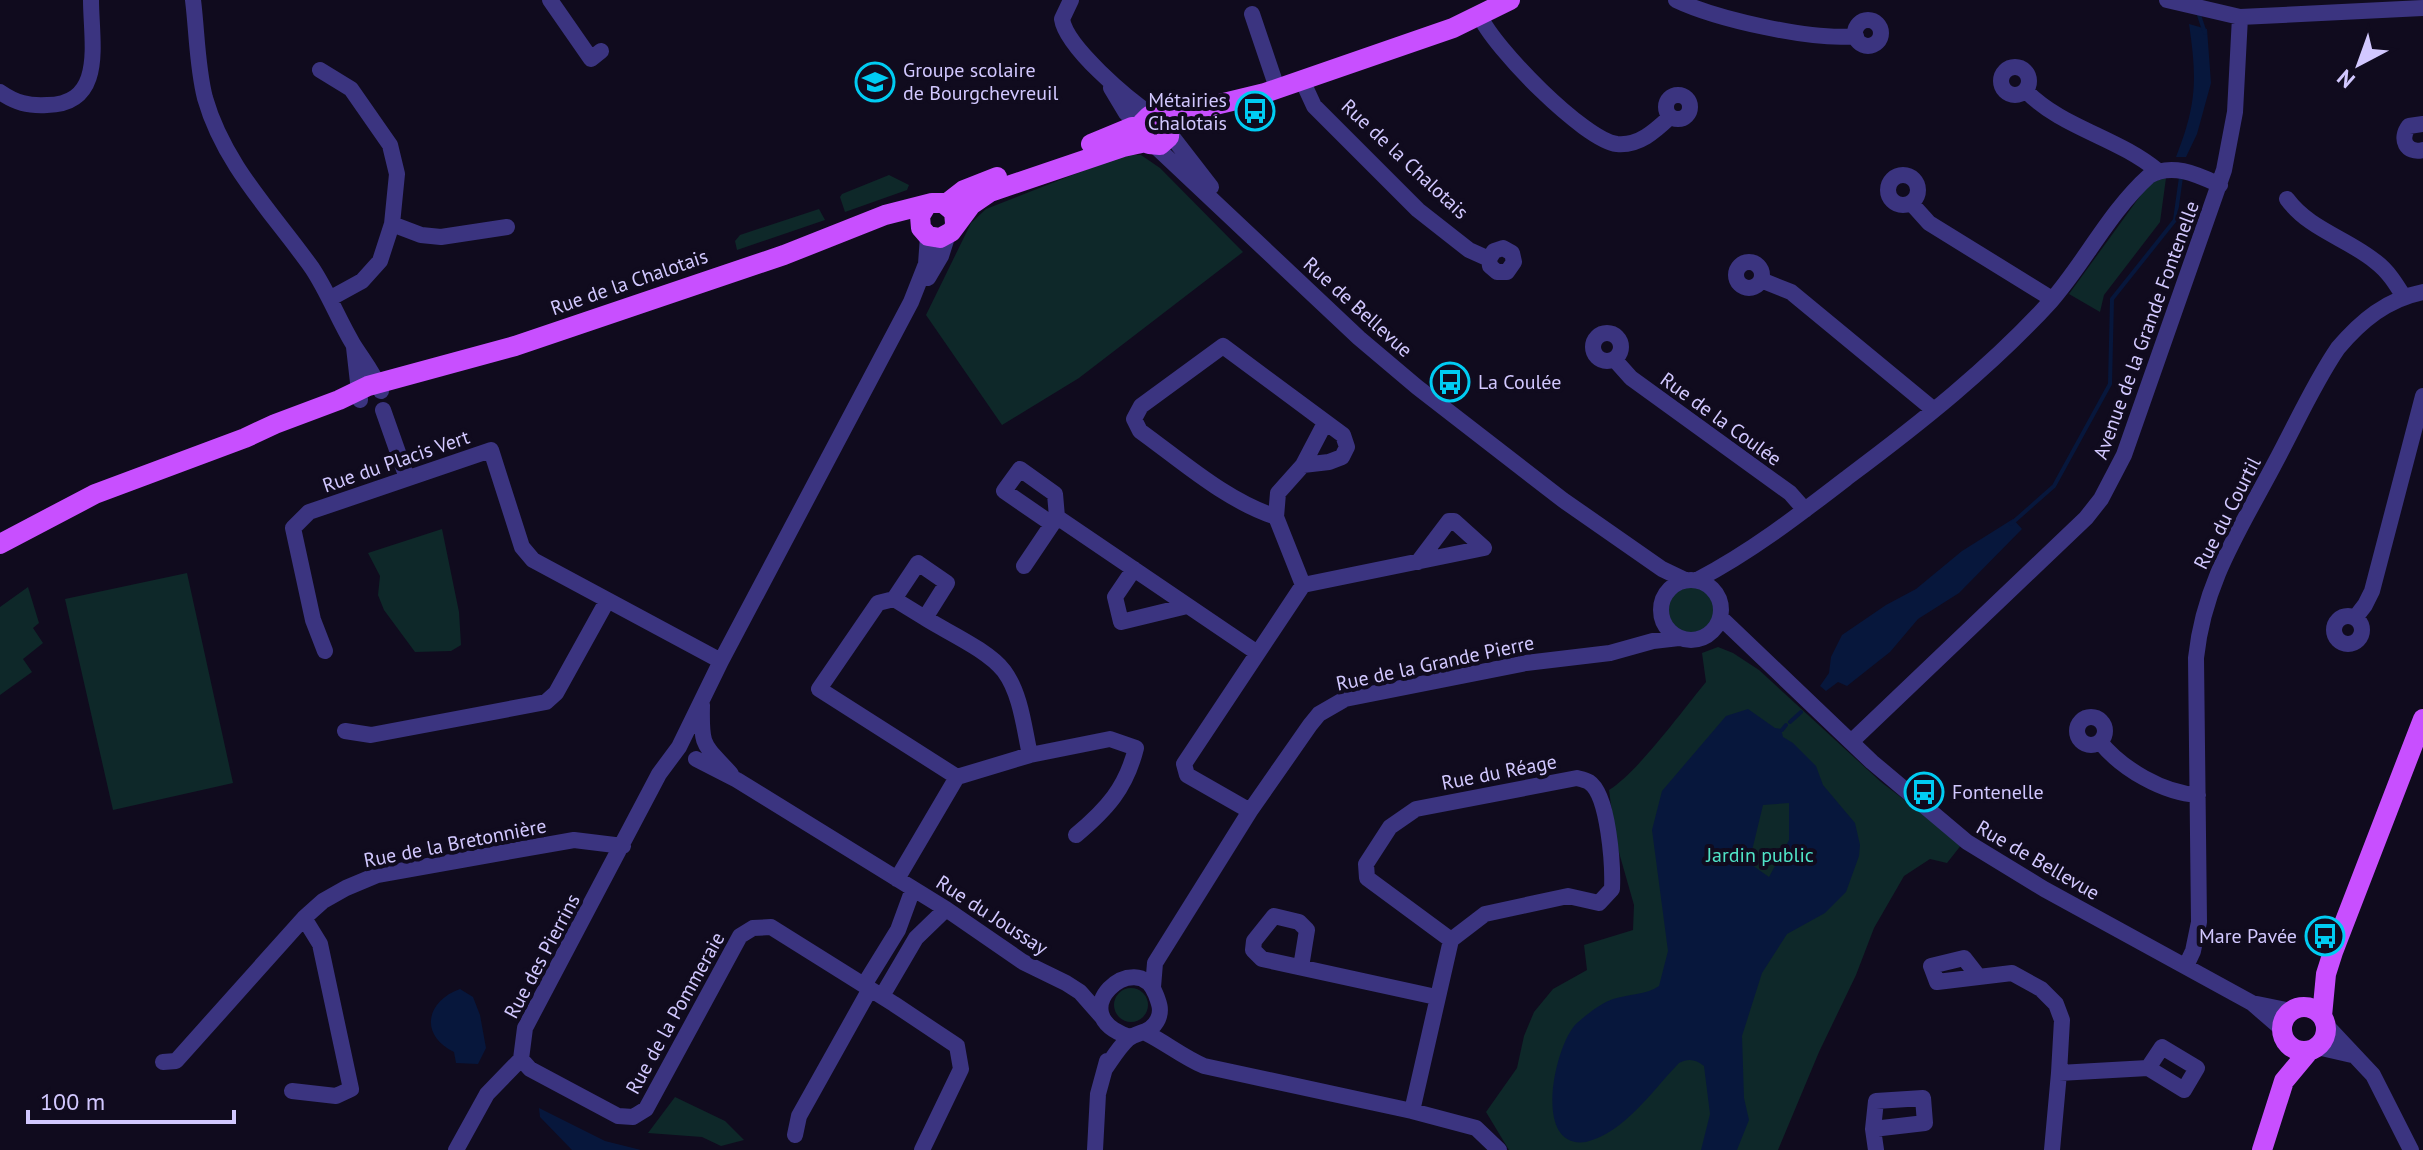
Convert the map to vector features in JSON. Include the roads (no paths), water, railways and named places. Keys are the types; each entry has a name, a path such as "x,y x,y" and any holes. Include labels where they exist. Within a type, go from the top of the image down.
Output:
{"main road":[{"name":"Rue de la Chalotais","path":"0,544 95,494 358,396 381,394 784,255 889,225 904,223 938,230 997,189 1123,147 1155,130 1220,106 1453,28 1510,0"},
{"name":"Rue de la Chalotais","path":"784,255 885,215 936,205 978,184 1132,127 1155,130"},
{"path":"936,205 954,212 938,230 920,216 936,205"},
{"path":"2262,1150 2284,1081 2290,1022 2326,974 2423,719"},
{"path":"2284,1081 2325,1038 2326,974"},
{"path":"2290,1022 2312,1008 2324,1020"},
{"path":"2290,1022 2296,1049 2313,1049"}],"street":[{"path":"0,92 24,105 66,103 83,93 91,76 91,0"},
{"path":"193,0 205,96 217,128 248,185 312,268 331,298 381,394 407,478"},
{"path":"550,0 591,59 601,51"},
{"name":"Rue de Bellevue","path":"1071,0 1063,17 1063,25 1076,45 1245,228 1377,355 1521,469 1641,555 1691,580"},
{"path":"1676,0 1712,15 1827,37 1856,36"},
{"path":"2172,2 2240,17 2379,6 2423,8"},
{"path":"1252,14 1277,88"},
{"path":"1480,16 1488,33 1529,78 1602,139 1619,144 1637,141 1670,117"},
{"name":"Avenue de la Grande Fontenelle","path":"1851,742 2086,518 2101,499 2124,455 2220,185 2235,112 2240,17"},
{"path":"320,70 351,89 390,145 397,174 392,224 380,261 362,281 331,298"},
{"name":"Rue de la Chalotais","path":"1302,80 1314,106 1418,210 1469,250 1489,259"},
{"path":"2026,91 2052,113 2126,147 2158,171 2192,172 2220,185"},
{"path":"2423,124 2409,126 2404,133 2404,141 2408,148 2423,150"},
{"path":"1632,646 1648,631 1669,588 1734,561 1934,410 1993,358 2052,299 2141,183 2158,171"},
{"path":"2287,199 2308,222 2377,262 2404,297"},
{"path":"1911,203 1929,223 2052,299"},
{"path":"392,224 421,235 441,237 507,227"},
{"path":"693,747 703,699 721,661 911,302 938,230"},
{"path":"1761,280 1791,292 1934,410"},
{"name":"Rue du Courtil","path":"2186,966 2193,951 2199,922 2196,658 2199,629 2208,595 2233,541 2329,362 2368,317 2404,297 2423,292"},
{"path":"354,346 358,396"},
{"path":"1276,517 1254,510 1224,492 1140,431 1134,419 1141,406 1223,346 1343,435 1347,447 1342,457 1303,465"},
{"name":"Rue de la Coulée","path":"1614,359 1631,378 1790,493 1805,510"},
{"path":"2355,618 2372,591 2423,396"},
{"path":"1303,585 1276,517 1278,493 1303,465 1325,423"},
{"name":"Rue du Placis Vert","path":"325,651 313,620 293,528 309,512 491,450 522,547 533,560 721,661"},
{"path":"1024,566 1054,521 1134,569 1256,652"},
{"name":"Rue de Bellevue","path":"1641,555 1655,576 1662,605"},
{"path":"1662,605 1664,625 1679,638 1696,640 1711,633 1720,610 1722,588 1734,561"},
{"path":"1250,811 1187,775 1184,764 1256,652 1303,585 1418,562"},
{"path":"925,618 947,583 918,563 894,599 878,603 819,689 957,777"},
{"path":"1134,569 1115,597 1121,622 1187,606"},
{"path":"1691,580 1712,588 1720,610"},
{"path":"894,599 1003,669 1014,690 1030,755"},
{"path":"345,731 371,735 546,702 556,693 607,601"},
{"name":"Rue de Bellevue","path":"1720,610 1851,742 1921,806 1988,857 2290,1022"},
{"name":"Rue de Bellevue","path":"1711,633 1758,651"},
{"name":"Rue de la Grande Pierre","path":"1153,987 1155,963 1250,811 1319,714 1345,699 1526,663 1610,653 1679,638"},
{"path":"897,879 957,777 1030,755 1110,739 1136,748 1132,766 1107,809 1076,835"},
{"path":"2100,742 2119,762 2170,789 2198,795"},
{"name":"Rue des Pierrins","path":"521,1059 525,1028 659,774 693,747"},
{"name":"Rue du Joussay","path":"693,747 737,780 946,909 1023,962 1066,983 1130,1028 1167,1044 1183,1057 1204,1066 1412,1111"},
{"name":"Rue du Réage","path":"1577,778 1591,783 1599,796 1613,860 1612,889 1599,903 1568,896 1485,914 1451,940 1367,878 1366,864 1390,827 1416,809 1577,778"},
{"name":"Rue de la Bretonnière","path":"163,1062 176,1061 304,918 323,901 346,888 377,875 574,840 623,846"},
{"path":"795,1135 799,1116 872,990 913,889"},
{"path":"872,990 916,938 946,909"},
{"path":"292,1091 336,1096 351,1089 320,944 304,918"},
{"name":"Rue de la Pommeraie","path":"521,1059 530,1069 618,1116 633,1117 646,1109 740,936 753,928 771,927 957,1046 961,1069 922,1150"},
{"path":"1451,940 1412,1111 1476,1128 1499,1150"},
{"path":"1138,978 1155,963"},
{"path":"1301,967 1436,997"},
{"path":"1978,976 2012,973 2041,989 2056,1004 2062,1020 2052,1150"},
{"path":"1095,1150 1098,1094 1105,1069 1130,1028 1160,1007 1153,987 1138,978 1119,979 1108,987 1101,1002 1130,1028"},
{"name":"Rue du Joussay","path":"1066,983 1108,987"},
{"path":"2324,1020 2365,1064 2383,1091 2412,1150 2423,1145"},
{"path":"2313,1049 2354,1055"},
{"path":"456,1150 487,1094 521,1059"},
{"path":"2059,1073 2148,1068"},
{"path":"1873,1129 1876,1150"}],"water":[{"path":"2189,24 2207,29 2211,83 2197,134 2186,157 2176,157 2188,122 2193,91"},
{"path":"2013,519 2022,529 1959,593 1918,619 1890,652 1847,686 1838,682 1826,691 1820,686 1829,673 1831,657 1842,635 1916,589 1962,551"},
{"path":"1748,709 1781,729 1783,737 1816,766 1823,785 1855,823 1859,856 1846,892 1825,913 1787,934 1762,973 1742,1036 1744,1098 1749,1120 1737,1150 1701,1150 1710,1114 1704,1066 1692,1060 1679,1063 1637,1109 1613,1129 1586,1142 1569,1140 1558,1130 1553,1113 1553,1093 1561,1051 1577,1023 1599,1006 1659,986 1668,951 1652,830 1662,791 1726,716","holes":["1789,803 1789,840 1769,877 1749,863 1763,805"]},
{"path":"460,989 473,997 480,1015 486,1048 478,1064 456,1063 454,1052 435,1037 432,1028 434,1010 449,994"},
{"path":"539,1108 605,1141 641,1150 572,1150 540,1117"}],"waterway":[{"path":"2198,12 2205,33"},
{"path":"2011,524 2054,486 2110,384 2112,299 2175,220 2181,177"},
{"path":"1790,722 1801,712"},
{"path":"1782,730 1786,725"}],"place":[{"name":"Groupe scolaire de Bourgchevreuil","path":"875,82"},
{"name":"Métairies Chalotais","path":"1255,111"},
{"name":"La Coulée","path":"1450,382"},
{"name":"Fontenelle","path":"1924,792"},
{"name":"Mare Pavée","path":"2325,936"}],"park label":[{"name":"Jardin public","path":"1760,855"}]}
